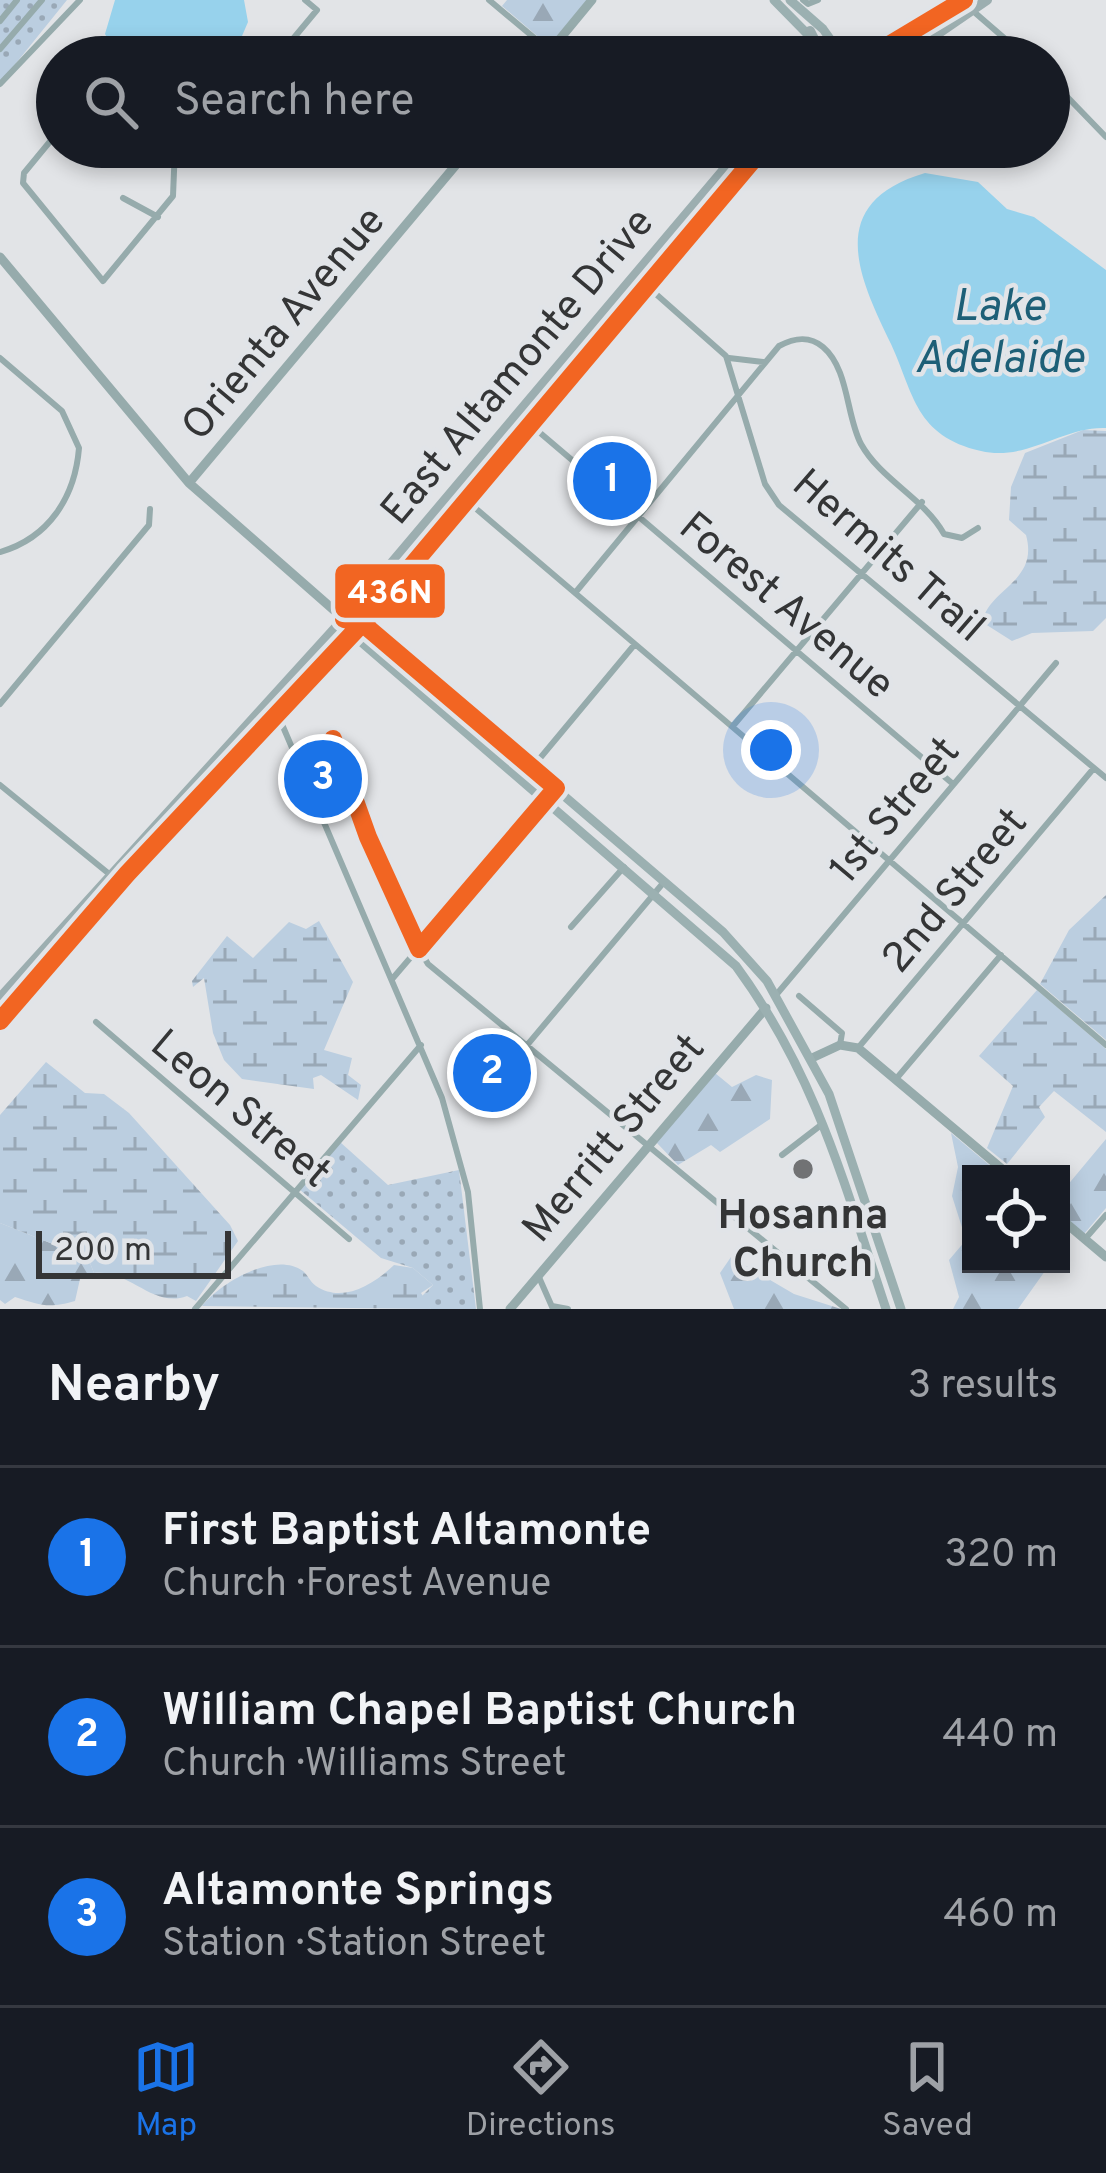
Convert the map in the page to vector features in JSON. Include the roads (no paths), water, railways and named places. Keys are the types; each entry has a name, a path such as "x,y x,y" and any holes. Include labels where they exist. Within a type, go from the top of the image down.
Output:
{"main road":[{"path":"774,0 813,36"},
{"path":"790,0 828,36"},
{"path":"907,36 969,3 987,0"},
{"path":"936,36 956,23 969,3"},
{"name":"East Altamonte Drive","path":"0,998 108,873 344,619 725,168"},
{"name":"East Altamonte Drive","path":"0,1021 120,881 362,623 745,168"},
{"path":"709,187 712,206"},
{"path":"646,262 646,284"},
{"path":"635,297 636,274"},
{"path":"550,398 551,374"},
{"path":"464,477 467,501"},
{"path":"344,619 362,623 723,932 776,995 839,1119 901,1309"},
{"path":"344,619 352,634 656,892 736,966 766,1008 824,1123 886,1309"},
{"path":"221,771 223,748"},
{"path":"199,796 202,771"},
{"path":"120,881 126,865 151,837 154,825"},
{"path":"86,921 107,887 108,873"},
{"path":"766,1008 776,995"}],"street":[{"path":"0,21 17,0"},
{"path":"0,50 41,0"},
{"path":"64,0 73,8"},
{"path":"46,36 80,0"},
{"path":"295,36 317,10 305,0"},
{"path":"490,0 528,36"},
{"path":"562,36 592,0"},
{"path":"803,0 808,4 818,0"},
{"path":"969,3 1004,36"},
{"path":"0,84 36,47"},
{"path":"1070,97 1106,137"},
{"path":"36,158 24,172 23,183 103,280 176,191 175,168"},
{"name":"Orienta Avenue","path":"189,483 453,168"},
{"path":"123,198 158,217"},
{"path":"0,257 189,483 344,619"},
{"name":"Hermits Trail","path":"646,284 726,356 772,497 1106,778"},
{"path":"575,593 779,346 797,338 825,348 865,451 922,502 952,538 978,528"},
{"path":"726,356 740,363 767,361"},
{"path":"0,358 62,411 79,448 61,508 31,539 0,551"},
{"name":"Forest Avenue","path":"529,423 953,784"},
{"path":"467,501 1106,1045"},
{"path":"733,726 922,502"},
{"path":"0,704 148,525 150,509"},
{"path":"531,769 635,644"},
{"name":"1st Street","path":"776,995 1056,663"},
{"path":"276,711 422,1045 465,1178 480,1309"},
{"name":"2nd Street","path":"858,1048 1094,768"},
{"path":"0,785 108,873"},
{"path":"393,978 556,788"},
{"path":"571,927 625,866"},
{"path":"476,1106 664,881"},
{"path":"419,949 428,964 846,1309"},
{"path":"37,954 48,963"},
{"path":"896,1079 1001,955"},
{"path":"799,996 842,1033 840,1045"},
{"name":"Merritt Street","path":"510,1309 766,1008"},
{"name":"Leon Street","path":"96,1022 349,1239"},
{"path":"195,1309 422,1045"},
{"path":"812,1058 840,1045 858,1048 997,1165"},
{"path":"782,1155 824,1123"},
{"path":"1085,1239 1106,1215"},
{"path":"1070,1226 1106,1257"},
{"path":"538,1275 553,1307 568,1309"}],"water":[{"path":"115,0 244,0 248,22 242,36 105,34"},
{"name":"Lake Adelaide","path":"925,173 978,182 1007,209 1034,217 1106,270 1106,428 998,453 942,435 920,411 868,293 858,244 861,222 872,203 893,186"}],"place":[{"name":"First Baptist Altamonte","path":"612,481"},
{"name":"Altamonte Springs","path":"323,779"},
{"name":"William Chapel Baptist Church","path":"492,1073"},
{"name":"Hosanna Church","path":"803,1169"}]}
